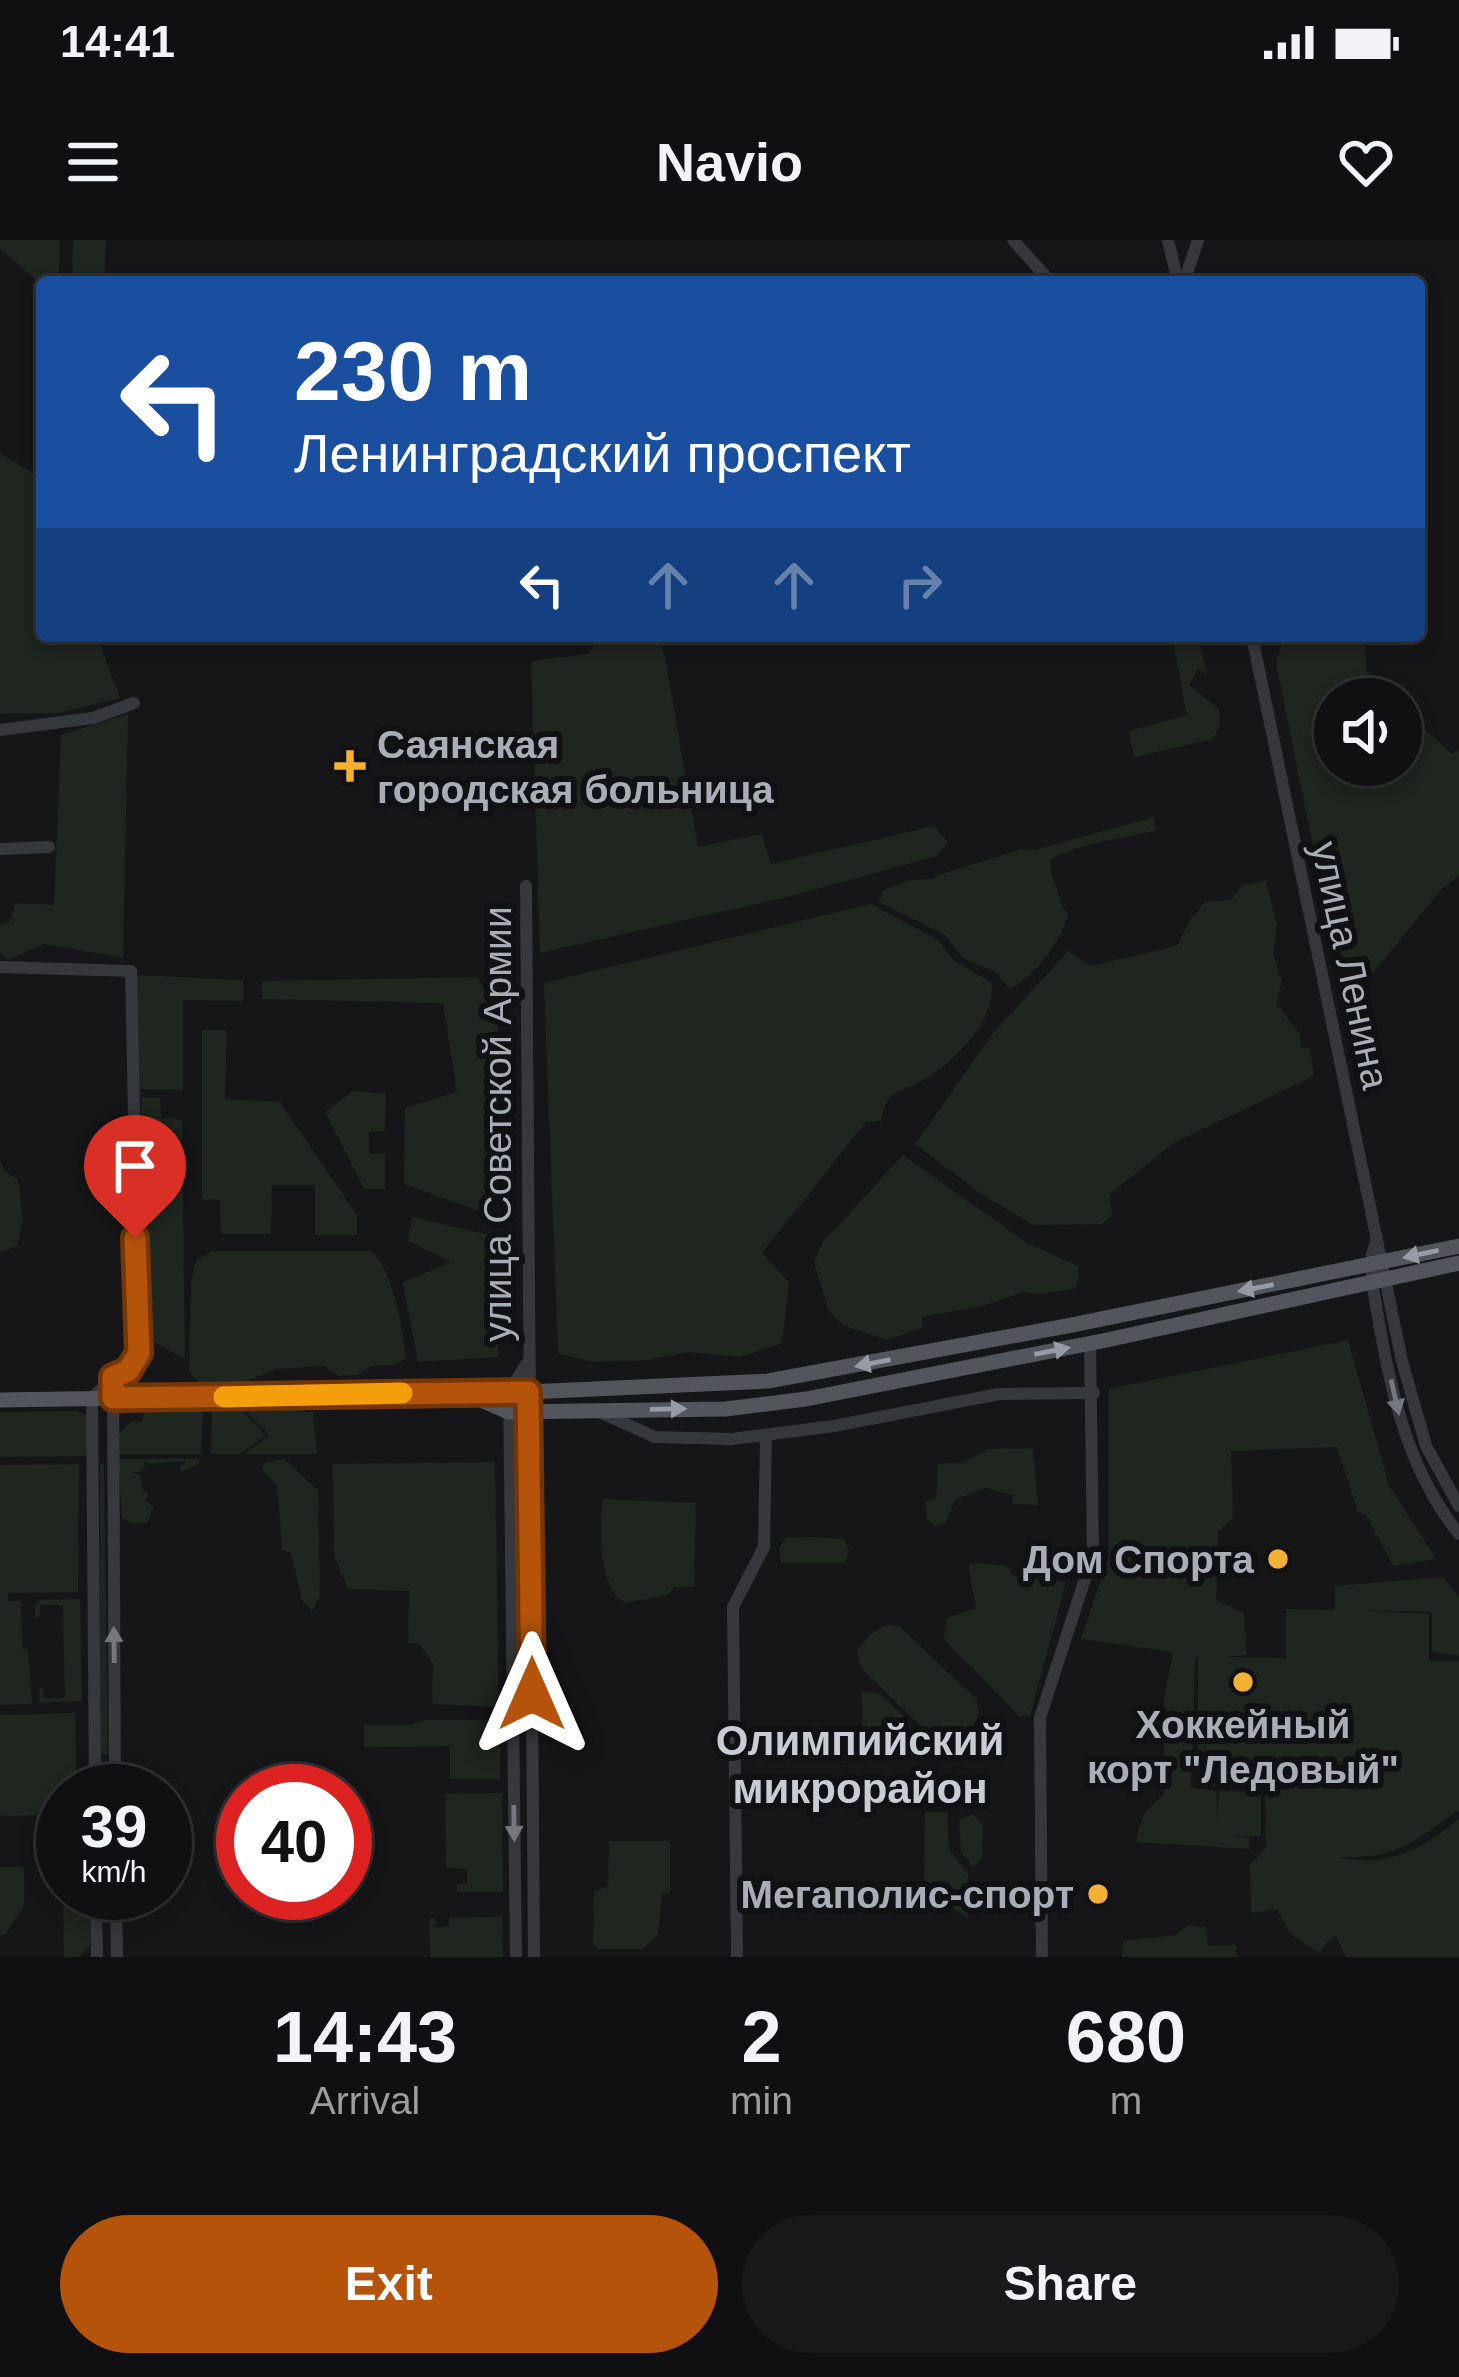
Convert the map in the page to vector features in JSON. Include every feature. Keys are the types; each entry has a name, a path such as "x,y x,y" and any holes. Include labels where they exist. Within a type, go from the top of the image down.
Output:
{"main road":[{"path":"465,1392 509,1412 725,1408 806,1400 1099,1342 1378,1272 1459,1246"},
{"path":"0,1400 528,1392 768,1381 1102,1319 1378,1272 1459,1263"},
{"path":"1099,1342 1102,1319"}],"street":[{"path":"1013,240 1046,276"},
{"path":"1168,240 1179,276"},
{"path":"1183,276 1198,240"},
{"name":"улица Ленина","path":"1253,642 1378,1236 1378,1272 1405,1440 1418,1473 1459,1534"},
{"path":"0,730 93,718 134,703"},
{"path":"0,849 49,847"},
{"name":"улица Советской Армии","path":"526,886 534,1957"},
{"path":"0,967 131,971 139,1353 128,1371 113,1377 92,1398 95,1762 115,1762 113,1377"},
{"name":"улица Ленина","path":"1378,1272 1416,1418 1458,1505 1444,1515"},
{"path":"1042,1957 1040,1718 1093,1555 1099,1342"},
{"name":"улица Советской Армии","path":"516,1957 509,1392 528,1361"},
{"path":"596,1411 655,1437 688,1440 766,1436 999,1394 1094,1393"},
{"path":"737,1957 733,1606 764,1547 766,1436"},
{"path":"513,1694 532,1694"},
{"path":"96,1920 97,1957"},
{"path":"116,1920 117,1957"}],"shaded area":[{"path":"0,240 59,240 59,276 36,276 36,280 0,249"},
{"path":"73,240 106,240 104,276 72,276"},
{"path":"0,453 36,475 36,642 99,642 120,698 59,713 0,714"},
{"path":"597,642 662,642 698,847 762,834 771,864 934,826 948,842 937,856 787,897 540,953 531,661 588,654"},
{"path":"1173,642 1199,642 1207,674 1198,669 1189,685 1219,709 1220,726 1213,739 1134,757 1129,731 1187,715"},
{"path":"1282,642 1365,642 1366,671 1372,678 1314,678 1314,786 1422,786 1422,727 1452,754 1459,750 1459,875 1442,889 1351,999 1318,871 1276,663"},
{"path":"128,714 123,958 44,944 8,960 0,951 0,924 9,922 16,903 54,905 61,735"},
{"path":"1154,817 1156,830 1052,859 1062,908 1068,912 1065,923 1038,967 1009,989 997,973 963,958 945,935 879,902 883,890 907,881 932,879 1021,849 1035,850"},
{"path":"1266,881 1277,925 1273,954 1282,981 1276,1003 1300,1034 1301,1047 1310,1049 1314,1076 1174,1143 1110,1194 1112,1216 1102,1224 1033,1225 915,1144 993,1033 1068,951 1091,966 1177,946 1205,902 1232,900 1242,885"},
{"path":"871,904 938,940 955,961 992,983 991,998 980,1026 961,1051 925,1079 891,1097 881,1121 866,1122 762,1253 789,1282 782,1343 740,1357 689,1352 648,1360 593,1362 558,1353 544,983"},
{"path":"136,975 243,980 243,1001 183,1000 183,1090 137,1089"},
{"path":"478,977 498,1019 502,1194 489,1187 490,1215 404,1184 405,1108 457,1092 443,1003 262,999 262,981"},
{"path":"202,1030 227,1030 225,1099 280,1102 357,1215 357,1235 315,1235 315,1185 272,1185 271,1234 221,1234 220,1200 202,1199"},
{"path":"353,1091 386,1094 385,1131 369,1132 369,1153 385,1154 385,1189 364,1189 325,1112"},
{"path":"141,1098 160,1098 161,1118 182,1119 185,1360 145,1336"},
{"path":"903,1155 1027,1243 1078,1266 1075,1289 1022,1292 982,1306 922,1317 922,1328 886,1340 845,1326 829,1312 814,1262 823,1242"},
{"path":"0,1161 18,1180 23,1218 17,1246 0,1252"},
{"path":"412,1217 502,1238 504,1324 497,1335 499,1357 418,1362 403,1282 451,1262 408,1241"},
{"path":"211,1251 372,1251 392,1288 406,1359 371,1366 357,1375 339,1376 324,1366 276,1369 235,1386 202,1385 189,1372 191,1281 196,1261"},
{"path":"1348,1340 1389,1485 1436,1559 1393,1566 1367,1516 1358,1511 1337,1447 1231,1451 1233,1518 1218,1532 1216,1600 1244,1613 1247,1655 1223,1657 1286,1658 1286,1609 1335,1610 1335,1586 1443,1577 1459,1597 1459,1656 1432,1652 1432,1612 1354,1610 1429,1614 1429,1661 1459,1661 1459,1810 1391,1851 1340,1857 1389,1858 1432,1839 1459,1819 1459,1957 1346,1957 1335,1935 1318,1953 1291,1934 1277,1909 1251,1913 1250,1865 1266,1847 1265,1790 1289,1790 1198,1786 1198,1657 1191,1788 1216,1791 1218,1821 1219,1791 1261,1792 1261,1836 1233,1836 1249,1838 1250,1849 1136,1842 1144,1815 1164,1795 1164,1698 1173,1652 1081,1639 1109,1557 1109,1389"},
{"path":"195,1406 203,1413 201,1454 118,1454 118,1435 131,1422 142,1422 145,1409"},
{"path":"217,1406 237,1406 266,1435 240,1454 211,1454 212,1412"},
{"path":"241,1406 302,1407 313,1412 317,1454 244,1454 269,1435"},
{"path":"78,1411 88,1416 90,1456 0,1457 0,1412"},
{"path":"1033,1448 1038,1505 1013,1504 1013,1495 985,1488 955,1500 946,1523 936,1526 927,1519 925,1501 936,1498 938,1464 963,1463 988,1449"},
{"path":"118,1459 200,1459 181,1472 186,1461 149,1464 144,1460 146,1466 140,1472 130,1472 140,1475 142,1489 149,1494 145,1499 153,1508 147,1523 131,1523 122,1517"},
{"path":"284,1459 318,1490 320,1596 312,1611 302,1600 291,1553 282,1550 277,1485 262,1470 265,1463"},
{"path":"495,1462 499,1707 432,1704 433,1663 420,1644 408,1643 409,1591 348,1589 334,1556 333,1464"},
{"path":"100,1463 104,1463 108,1754 100,1754"},
{"path":"79,1464 78,1592 8,1593 8,1601 21,1601 22,1649 28,1650 32,1704 0,1705 0,1465"},
{"path":"603,1499 696,1503 694,1587 674,1587 668,1595 624,1603 605,1570"},
{"path":"785,1538 844,1539 849,1551 845,1563 781,1563 779,1549"},
{"path":"976,1563 1008,1566 1013,1576 1066,1582 1030,1716 1019,1716 944,1639 947,1618 976,1608 969,1569"},
{"path":"80,1599 82,1701 40,1703 39,1688 43,1688 44,1699 65,1698 63,1605 40,1605 40,1617 35,1617 35,1605 41,1600"},
{"path":"887,1625 899,1626 976,1699 979,1716 963,1739 946,1743 931,1736 861,1668 860,1648"},
{"path":"861,1691 878,1693 911,1723 910,1735 863,1728"},
{"path":"75,1713 76,1764 36,1764 36,1815 0,1816 0,1715"},
{"path":"423,1720 500,1720 500,1779 450,1779 450,1746 364,1747 364,1725 410,1725"},
{"path":"502,1793 503,1892 457,1892 457,1884 467,1884 467,1869 446,1868 445,1794"},
{"path":"925,1812 947,1812 949,1849 968,1874 968,1919 924,1886"},
{"path":"973,1814 983,1825 982,1859 973,1867 961,1852 959,1820"},
{"path":"609,1841 670,1841 670,1893 662,1893 658,1933 643,1949 597,1949 593,1944 594,1892 608,1886"},
{"path":"0,1867 24,1867 24,1906 5,1935 0,1935"},
{"path":"502,1917 503,1957 430,1957 429,1918 435,1918 436,1927 449,1926 449,1918"},
{"path":"63,1920 90,1920 90,1946 79,1957 64,1957"},
{"path":"1189,1925 1206,1927 1208,1946 1237,1945 1236,1957 1122,1957 1123,1941 1175,1935"}],"slow traffic":[{"path":"224,1397 402,1393"}],"place":[{"name":"Саянская городская больница","path":"350,766"},
{"name":"Дом Спорта","path":"1278,1559"},
{"name":"Хоккейный корт \"Ледовый\"","path":"1243,1682"},
{"name":"Мегаполис-спорт","path":"1098,1894"}],"district":[{"name":"Олимпийский микрорайон","path":"860,1764"}],"route":[{"path":"135,1238 139,1353 128,1371 113,1377 113,1398 528,1392 532,1694"}]}
